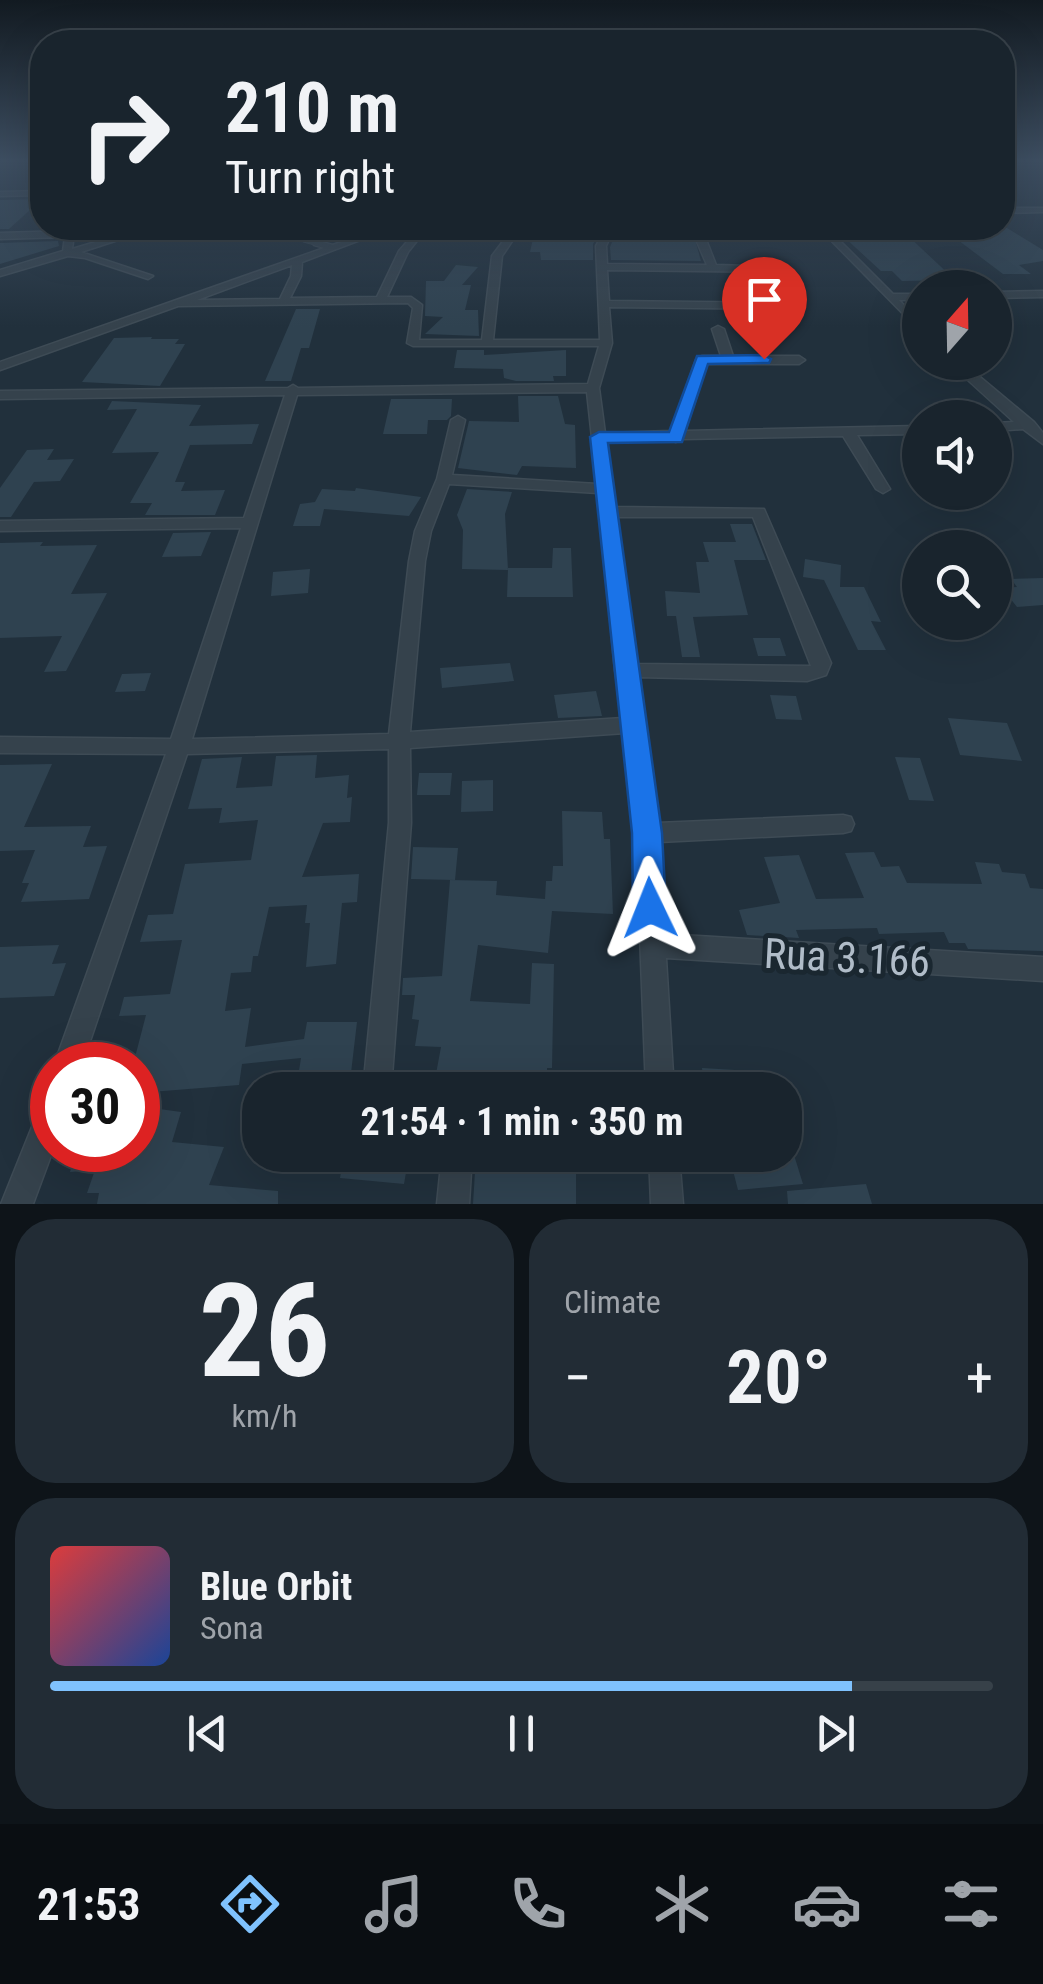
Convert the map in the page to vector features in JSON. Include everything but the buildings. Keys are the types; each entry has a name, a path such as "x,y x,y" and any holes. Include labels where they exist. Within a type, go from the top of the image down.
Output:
{"street":[{"path":"0,236 30,234"},
{"path":"67,253 71,240"},
{"path":"0,273 111,240"},
{"path":"0,366 354,240"},
{"path":"381,300 413,240"},
{"path":"487,342 497,256 508,240"},
{"path":"604,240 602,304 606,343 593,388 602,488 647,833 659,1072"},
{"path":"702,240 713,268"},
{"path":"834,240 902,310"},
{"path":"67,253 86,255 148,276"},
{"path":"283,302 296,276 298,260"},
{"path":"603,267 782,268"},
{"path":"1012,295 1043,294"},
{"path":"890,298 902,298"},
{"path":"173,303 417,302 413,343 606,343"},
{"path":"602,304 776,306"},
{"path":"718,329 728,359"},
{"path":"676,438 701,361 799,360"},
{"path":"973,380 1022,426 1043,440"},
{"path":"0,395 593,388"},
{"path":"76,1042 180,746 293,389"},
{"path":"379,1072 400,823 399,742 417,561 423,531 444,479 458,420"},
{"path":"1012,426 1043,425"},
{"path":"599,437 902,430"},
{"path":"848,432 883,489"},
{"path":"444,479 602,488"},
{"path":"607,512 759,512 822,663 819,670 806,674 626,670"},
{"path":"0,526 250,523"},
{"path":"0,745 399,742 632,725"},
{"path":"647,833 844,824"},
{"name":"Rua 3.166","path":"651,945 1043,968"},
{"path":"17,1204 30,1170"},
{"path":"453,1204 456,1172"},
{"path":"665,1172 667,1204"}],"lane":[{"path":"308,240 331,248"}],"route":[{"path":"650,908 647,833 602,488 599,437 676,438 702,360 764,359"}]}
